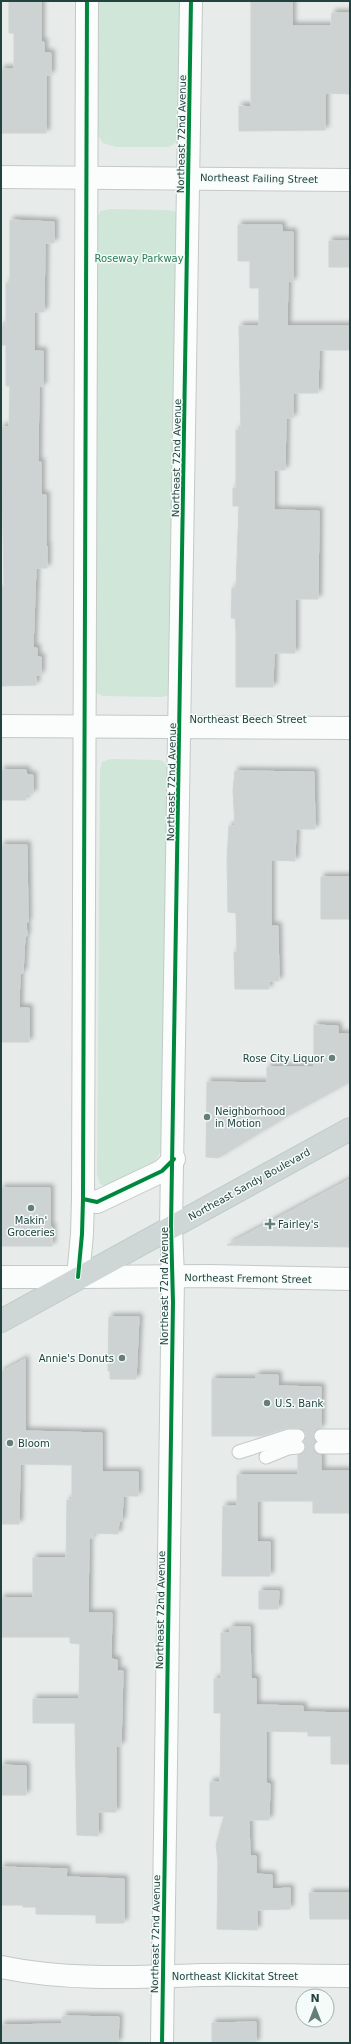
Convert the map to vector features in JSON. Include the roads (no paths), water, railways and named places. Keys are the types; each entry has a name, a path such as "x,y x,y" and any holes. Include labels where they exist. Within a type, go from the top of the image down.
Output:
{"main road":[{"name":"Northeast Sandy Boulevard","path":"1,1321 78,1277 350,1129"}],"street":[{"path":"78,1277 82,1234 83,1199 87,1"},
{"name":"Northeast 72nd Avenue","path":"162,2043 173,1277 171,1227 174,1159 191,1"},
{"name":"Northeast Failing Street","path":"1,177 188,177 350,180"},
{"name":"Northeast Beech Street","path":"1,726 350,728"},
{"path":"83,1199 97,1202 162,1171 174,1159"},
{"name":"Northeast Fremont Street","path":"1,1277 350,1279"},
{"name":"Northeast Klickitat Street","path":"1,1967 56,1975 92,1978 350,1976"}],"lane":[{"path":"239,1452 289,1436 298,1442 288,1448 266,1456"},
{"path":"321,1441 348,1441"}],"place":[{"name":"Rose City Liquor","path":"332,1058"},
{"name":"Neighborhood in Motion","path":"207,1117"},
{"name":"Makin' Groceries","path":"31,1208"},
{"name":"Fairley's","path":"270,1224"},
{"name":"Annie's Donuts","path":"122,1358"},
{"name":"U.S. Bank","path":"267,1403"},
{"name":"Bloom","path":"10,1443"}],"park label":[{"name":"Roseway Parkway","path":"139,258"}]}
